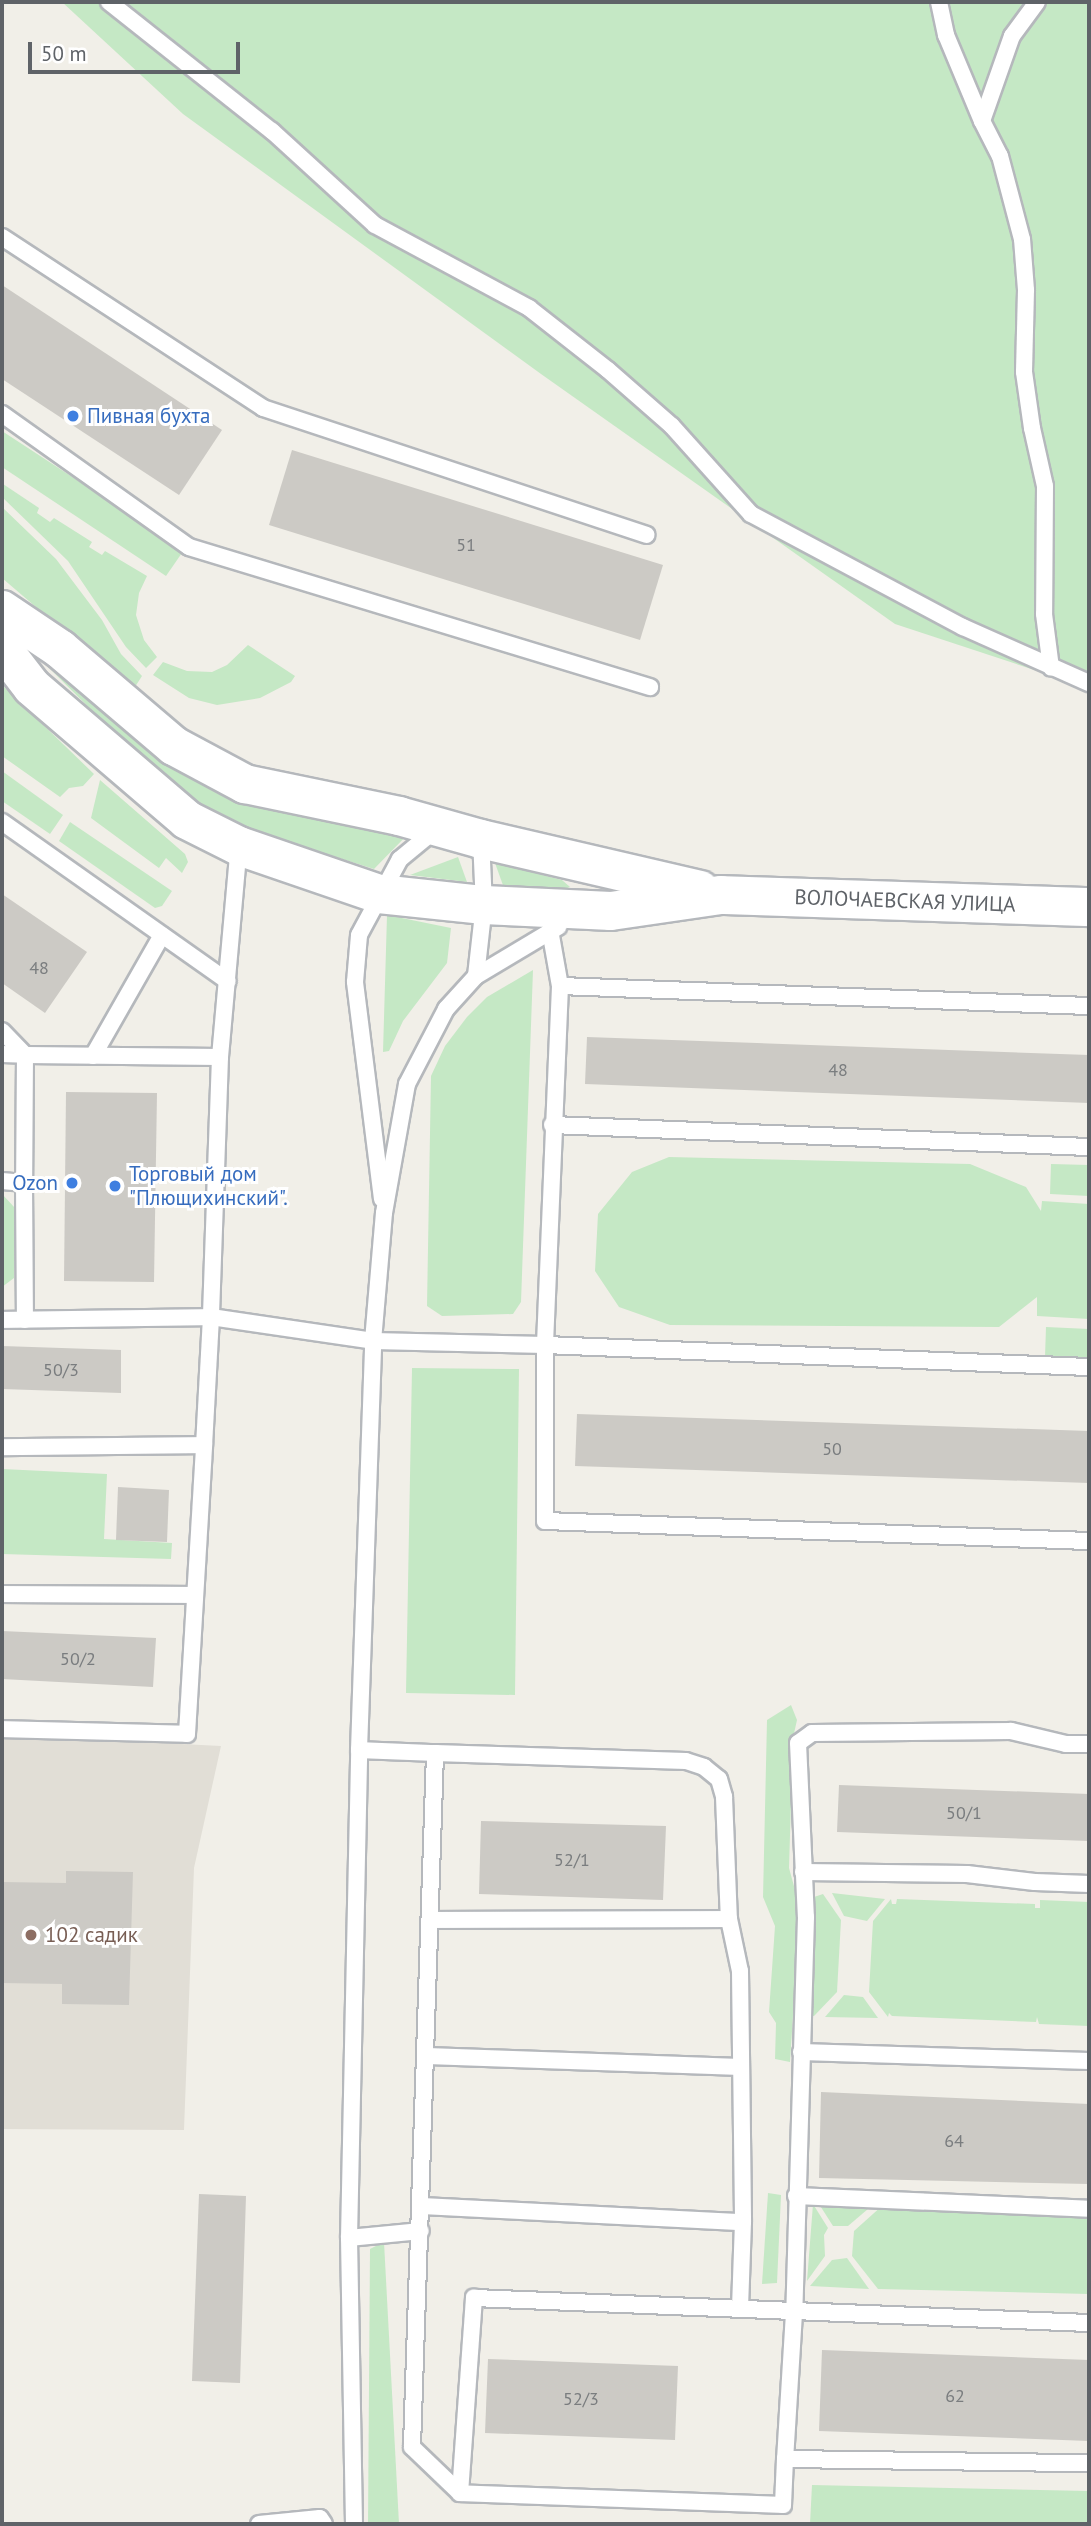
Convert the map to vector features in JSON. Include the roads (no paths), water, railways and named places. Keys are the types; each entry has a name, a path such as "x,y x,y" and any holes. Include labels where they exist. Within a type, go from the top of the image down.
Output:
{"street":[{"name":"ВОЛОЧАЕВСКАЯ УЛИЦА","path":"2,610 60,649 174,746 245,784 439,826 481,839 721,895"},
{"name":"ВОЛОЧАЕВСКАЯ УЛИЦА","path":"2,648 32,687 187,820 239,846 379,894 484,905 611,911 721,895 1089,907"}],"lane":[{"path":"108,2 272,131 375,225 529,308 608,370 673,426 751,514 963,627 1089,683"},
{"path":"939,2 946,35 982,121 1000,156 1021,239 1026,290 1024,372 1031,428 1045,486 1044,614 1052,668"},
{"path":"982,121 1012,36 1037,2"},
{"path":"2,237 263,408 646,534"},
{"path":"2,414 189,547 650,687"},
{"path":"2,822 227,981"},
{"path":"384,1213 355,982 359,935 400,859 439,826"},
{"path":"476,976 484,905 481,839"},
{"path":"2,1729 187,1734 211,1317 220,1057 239,846"},
{"path":"354,2524 349,2238 359,1750 373,1341 384,1213 407,1084 446,1009 476,976 550,930 611,911"},
{"path":"550,930 560,986 552,1125 545,1345 544,1521 1089,1541"},
{"path":"93,1056 162,935"},
{"path":"560,986 1089,1006"},
{"path":"2,1031 25,1055 25,1320"},
{"path":"2,1054 220,1057"},
{"path":"552,1125 1089,1147"},
{"path":"2,1181 24,1183"},
{"path":"2,1320 211,1317 373,1341 545,1345 1089,1367"},
{"path":"2,1447 204,1446"},
{"path":"2,1594 194,1595"},
{"path":"435,1753 432,1920 412,2447 460,2493 783,2505 794,2313 806,1917 796,1749 801,1738 809,1733 1011,1731 1066,1744 1089,1744"},
{"path":"359,1750 680,1761 704,1767 719,1779 724,1797 729,1919 740,1972 743,2221 740,2309"},
{"path":"803,1872 967,1874 1035,1882 1089,1884"},
{"path":"432,1920 729,1919"},
{"path":"801,2052 1089,2062"},
{"path":"427,2056 741,2067"},
{"path":"796,2196 1089,2209"},
{"path":"422,2206 743,2221"},
{"path":"349,2238 421,2231"},
{"path":"460,2493 474,2298 1089,2323"},
{"path":"785,2459 1089,2463"},
{"path":"259,2524 320,2518 324,2524"}],"place":[{"name":"Пивная бухта","path":"73,416"},
{"name":"Ozon","path":"72,1183"},
{"name":"Торговый дом \"Плющихинский\".","path":"115,1186"},
{"name":"102 садик","path":"31,1935"}]}
